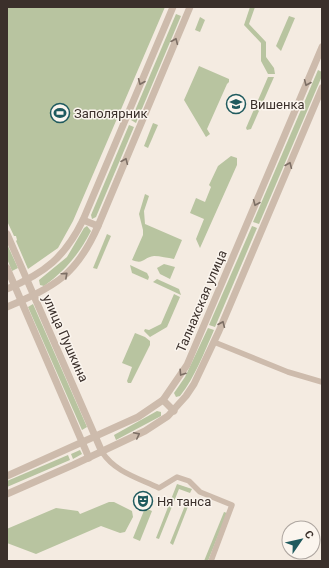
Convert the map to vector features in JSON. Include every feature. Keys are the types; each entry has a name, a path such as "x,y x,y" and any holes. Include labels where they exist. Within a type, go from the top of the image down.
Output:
{"street":[{"path":"7,289 27,281 55,262 64,252 83,220 173,7"},
{"path":"7,307 53,285 76,264 85,252 98,226 190,7"},
{"name":"Талнахская улица","path":"7,476 138,417 162,400 187,365 319,60 322,47"},
{"name":"Талнахская улица","path":"7,494 89,458 145,431 174,411 194,384 214,342 322,88"},
{"path":"83,220 98,226"},
{"name":"улица Пушкина","path":"7,234 102,452"},
{"name":"улица Пушкина","path":"7,268 89,458"},
{"path":"214,342 288,372 322,382"},
{"path":"162,400 174,411"},
{"path":"102,452 122,472 158,488 177,477 189,481 200,492 232,505 211,561"}],"green space":[{"name":"Заполярник","path":"165,7 73,221 58,248 28,269 16,241 16,236 14,236 7,221 7,8"},
{"path":"250,7 255,7 249,24 266,42 266,57 274,68 275,74 268,74 261,61 261,43 244,25"},
{"path":"176,14 181,16 136,123 131,120"},
{"path":"289,16 295,18 281,51 276,46"},
{"path":"200,17 205,20 200,32 195,30"},
{"path":"199,66 229,79 229,82 207,129 210,134 206,137 184,100"},
{"path":"318,70 322,72 322,76 259,224 253,222"},
{"path":"268,77 274,77 251,129 247,130 246,128"},
{"path":"153,123 158,125 148,148 144,146"},
{"path":"129,125 134,127 96,217 92,219 91,215"},
{"path":"231,156 237,158 237,165 200,248 196,239 204,219 190,213 196,198 205,202 211,187 209,185 218,166"},
{"path":"145,194 149,196 144,211 145,224 182,240 174,259 154,256 139,262 132,260 143,235 139,214"},
{"path":"87,226 91,231 82,247 71,261 59,274 44,286 40,285 39,280 67,257 84,228"},
{"path":"252,226 257,228 215,327 209,325"},
{"path":"107,234 111,236 97,269 93,268"},
{"path":"7,244 18,268 12,271 7,259"},
{"path":"164,264 175,267 170,279 160,274 157,268"},
{"path":"130,265 147,273 149,277 148,280 132,273"},
{"path":"157,279 179,289 181,295 153,282"},
{"path":"174,294 180,297 167,327 150,337 144,331 145,329 149,330 161,324"},
{"path":"33,304 87,427 82,430 28,307"},
{"path":"208,328 214,330 199,364 185,389 180,396 176,397 174,393 185,377"},
{"path":"135,333 150,341 150,345 131,383 128,383 127,381 132,367 122,363"},
{"path":"157,411 161,412 161,416 116,440 114,435"},
{"path":"80,450 82,454 73,459 71,454"},
{"path":"68,455 70,460 7,487 7,481"},
{"path":"177,484 192,489 190,493 179,489 159,539 156,538"},
{"path":"109,502 114,502 132,511 133,517 125,532 120,533 101,526 36,554 7,543 7,529 56,508 78,511 80,514"},
{"path":"186,503 189,504 173,545 170,543"},
{"path":"145,508 152,511 140,541 133,538"},
{"path":"224,512 227,513 208,561 204,561"}],"place":[{"name":"Вишенка","path":"236,104"},
{"name":"Заполярник","path":"60,113"},
{"name":"Ня танса","path":"143,501"}]}
